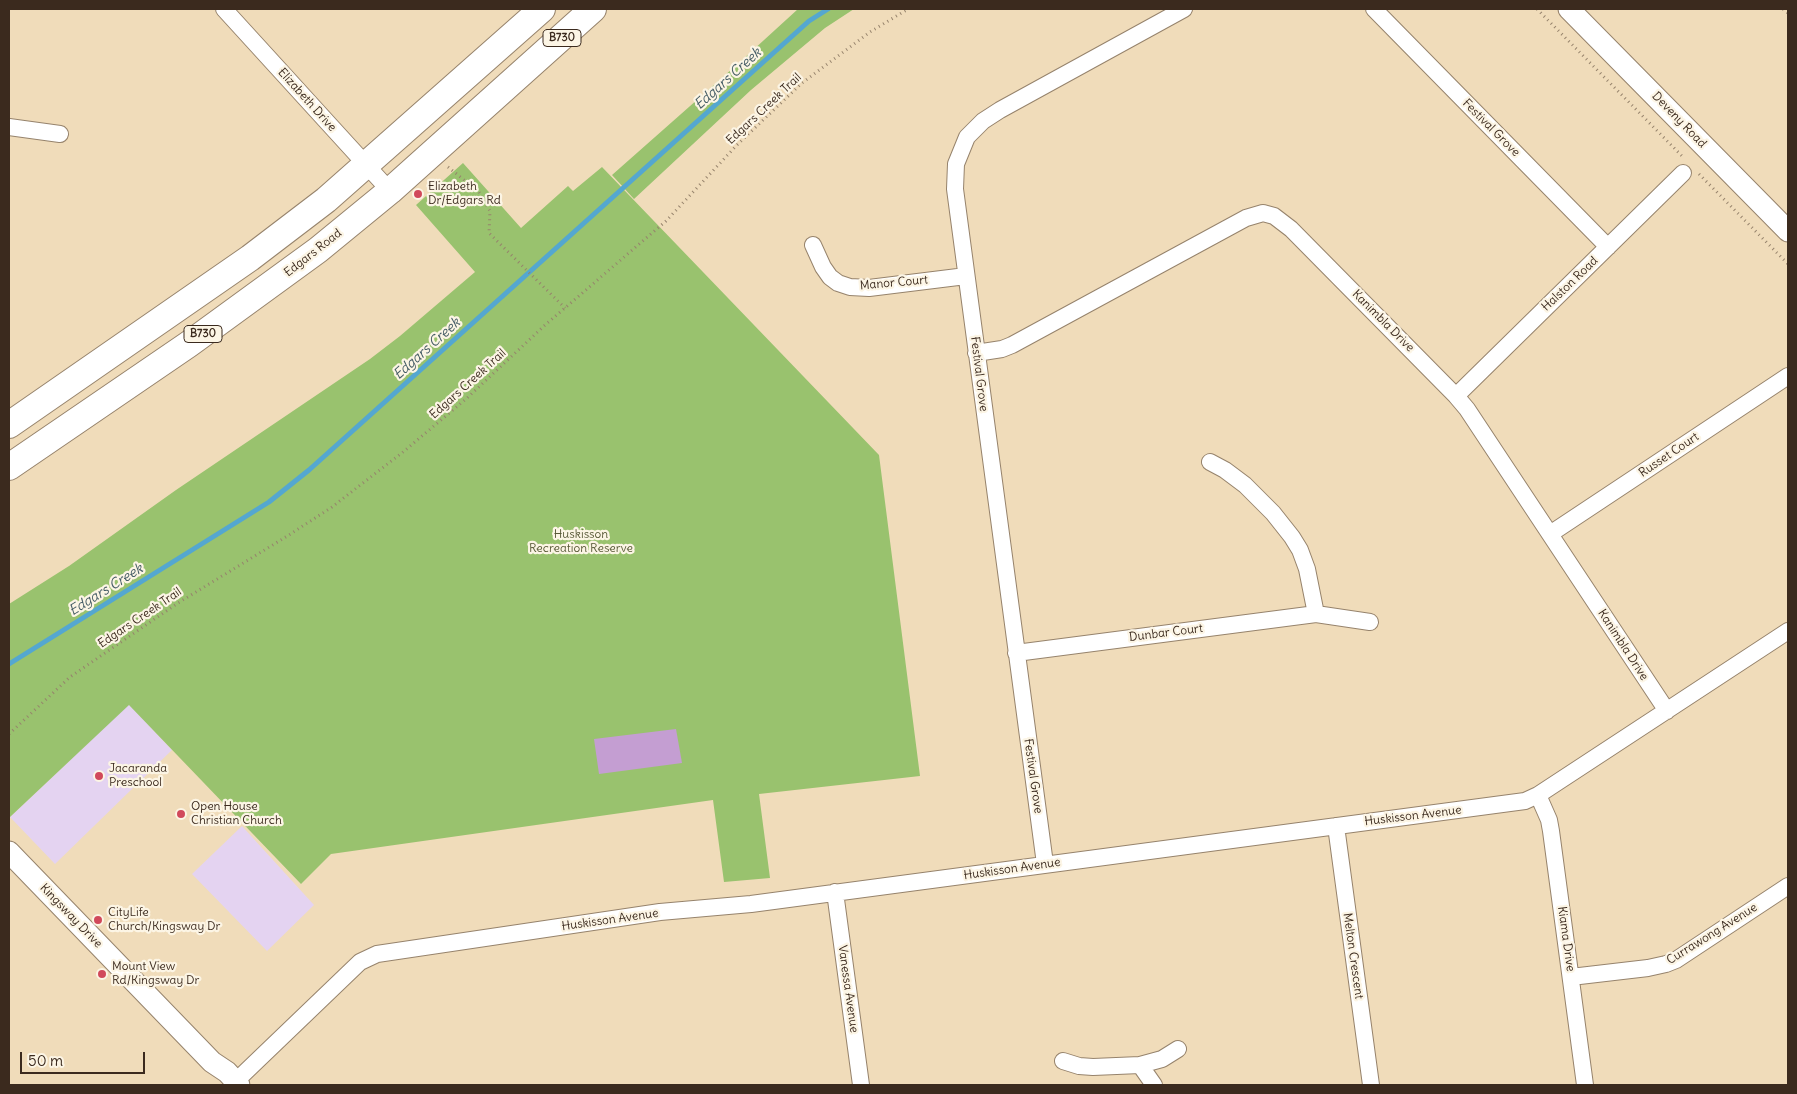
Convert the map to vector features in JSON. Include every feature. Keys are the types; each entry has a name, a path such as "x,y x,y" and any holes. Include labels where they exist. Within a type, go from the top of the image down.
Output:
{"main road":[{"name":"B730","path":"9,425 250,258 326,200 542,9"},
{"name":"Edgars Road","path":"9,467 189,344 318,250 390,191 594,9"}],"street":[{"name":"Elizabeth Drive","path":"224,9 390,191"},
{"name":"Festival Grove","path":"1045,864 954,189 956,164 962,146 973,130 983,121 1184,9"},
{"name":"Festival Grove","path":"1374,9 1608,246"},
{"name":"Deveny Road","path":"1570,9 1788,230"},
{"path":"9,127 60,134"},
{"name":"Halston Road","path":"1456,396 1688,167"},
{"name":"Kanimbla Drive","path":"976,353 1002,349 1012,345 1246,218 1258,214 1269,214 1291,229 1456,396 1473,418 1667,711"},
{"name":"Manor Court","path":"813,245 830,277 838,283 850,287 869,288 966,276"},
{"name":"Russet Court","path":"1550,534 1788,376"},
{"path":"1210,462 1225,470 1245,485 1273,513 1292,537 1300,550 1307,569 1316,614"},
{"name":"Dunbar Court","path":"1016,653 1316,614 1370,622"},
{"name":"Huskisson Avenue","path":"238,1083 360,962 376,954 660,912 751,904 1525,801 1538,795 1788,631"},
{"name":"Kiama Drive","path":"1538,795 1549,820 1551,831 1585,1085"},
{"name":"Melton Crescent","path":"1336,826 1371,1085"},
{"name":"Kingsway Drive","path":"9,852 212,1062 238,1083"},
{"name":"Currawong Avenue","path":"1571,977 1648,968 1666,964 1788,886"},
{"name":"Vanessa Avenue","path":"835,892 860,1085"},
{"path":"1063,1061 1078,1066 1093,1067 1140,1065 1162,1059 1178,1049"},
{"path":"1140,1065 1154,1085"}],"path":[{"name":"Edgars Creek Trail","path":"9,734 70,677 178,602 289,535 403,452 466,399 565,308 666,222 737,145 802,83 870,32 908,9"},
{"path":"1537,9 1688,167 1788,264"},
{"path":"1783,9 1788,13"},
{"path":"434,152 451,170 479,192 490,211 489,233 565,308"}],"shaded area":[{"name":"Jacaranda Preschool","path":"129,704 172,750 55,864 10,817"},
{"path":"242,826 314,905 267,951 192,874"}],"green space":[{"path":"798,9 854,9 825,28 751,90 634,199 612,175"},
{"name":"Huskisson Recreation Reserve","path":"463,163 521,228 568,186 573,191 602,167 879,455 920,776 759,794 770,878 724,882 713,800 331,854 301,884 129,705 10,817 9,604 69,566 176,490 370,359 475,272 416,205"}],"building":[{"path":"676,729 682,763 599,774 594,739"}],"waterway":[{"name":"Edgars Creek","path":"9,664 269,502 309,470 809,21 828,9"}],"place":[{"name":"Elizabeth Dr/Edgars Rd","path":"418,194"},
{"name":"Jacaranda Preschool","path":"99,776"},
{"name":"Open House Christian Church","path":"181,814"},
{"name":"CityLife Church/Kingsway Dr","path":"98,920"},
{"name":"Mount View Rd/Kingsway Dr","path":"102,974"}]}
